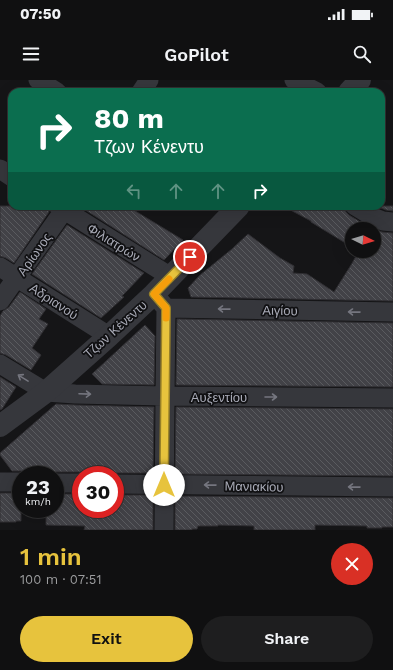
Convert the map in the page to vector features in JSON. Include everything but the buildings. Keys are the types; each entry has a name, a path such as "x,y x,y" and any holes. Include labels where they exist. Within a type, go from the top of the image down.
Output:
{"street":[{"path":"38,80 51,88"},
{"path":"294,80 309,88"},
{"path":"353,88 360,80"},
{"name":"Αρίωνος","path":"0,301 61,210"},
{"name":"Φιλιατρών","path":"68,210 171,277"},
{"name":"Τζων Κένεντυ","path":"0,426 46,392 108,336 160,301 171,277 235,210"},
{"path":"362,210 383,221 393,222"},
{"name":"Αδριανού","path":"0,267 108,336"},
{"path":"160,301 165,396 164,530"},
{"name":"Αιγίου","path":"160,301 393,312"},
{"path":"0,364 46,392"},
{"name":"Αυξεντίου","path":"46,392 165,396 393,398"},
{"path":"0,482 12,482"},
{"name":"Μανιακίου","path":"124,484 393,487"}],"slow traffic":[{"path":"166,318 166,308 154,294 169,279"}],"route":[{"path":"164,485 166,308 154,294 190,257"}]}
